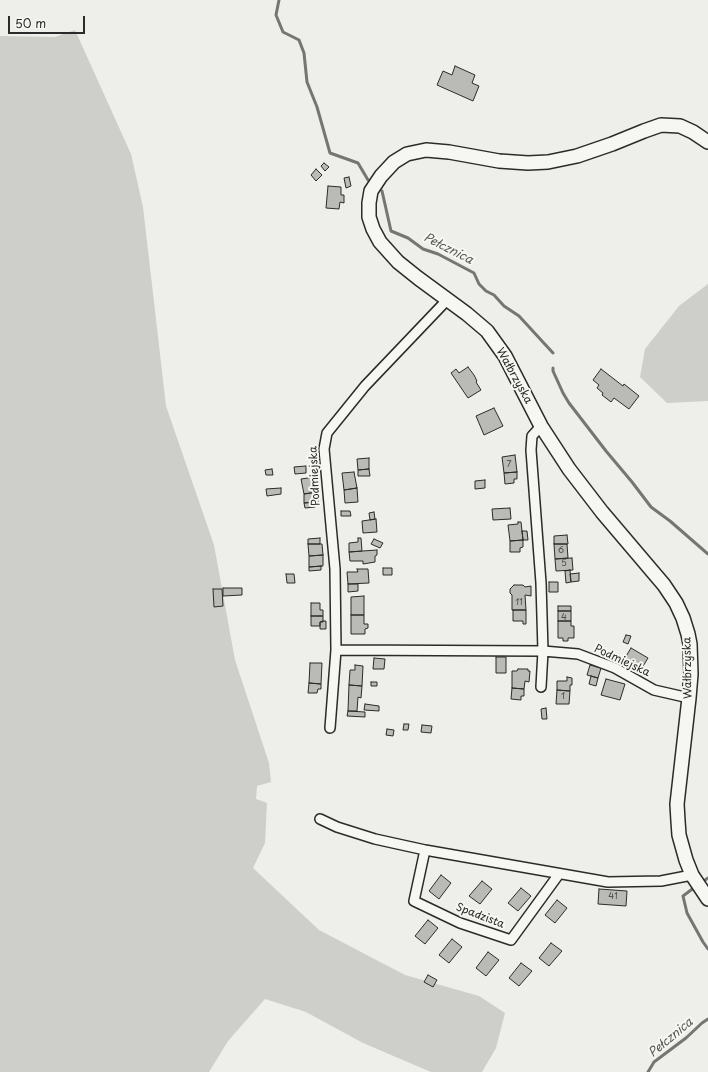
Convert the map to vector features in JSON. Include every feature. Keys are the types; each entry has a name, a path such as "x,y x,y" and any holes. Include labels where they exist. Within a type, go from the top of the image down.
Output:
{"main road":[{"name":"Wałbrzyska","path":"705,895 693,877 686,860 679,835 677,804 691,674 690,644 688,634 676,603 664,585 602,512 569,469 541,426 504,356 486,331 468,314 398,262 380,242 369,217 369,202 371,191 381,176 394,162 407,154 426,150 449,152 499,161 528,163 548,162 577,156 661,125 680,126 693,132 708,142"}],"street":[{"name":"Podmiejska","path":"330,728 336,650 335,569 324,449 326,433 365,386 448,299"},
{"path":"541,426 532,436 531,450 541,583 543,651 541,687"},
{"name":"Podmiejska","path":"336,650 543,651 578,654 615,668 654,690 689,698"},
{"path":"320,819 375,839 425,850 608,882 661,881 693,877"},
{"name":"Spadzista","path":"425,850 414,901 460,923 511,940 559,874"}],"shaded area":[{"path":"75,30 131,154 143,207 166,406 214,545 235,660 269,763 271,782 257,786 256,799 267,803 265,843 253,868 319,930 405,975 479,996 505,1013 496,1048 482,1072 431,1072 363,1043 306,1012 265,999 228,1041 209,1072 0,1072 0,36 55,37"},
{"path":"708,284 708,401 667,403 640,377 645,349 679,306"}],"building":[{"path":"455,66 475,75 472,83 479,86 473,101 437,85 443,71 452,75"},
{"path":"324,163 329,167 325,171 321,166"},
{"path":"316,169 322,175 316,181 311,175"},
{"path":"349,177 351,186 346,188 344,178"},
{"path":"328,186 341,187 341,195 344,195 344,203 340,202 339,209 326,208"},
{"path":"468,367 474,375 481,390 468,398 451,373 456,369 459,373"},
{"path":"601,369 639,396 629,409 614,398 611,402 602,395 603,393 597,388 599,385 593,380"},
{"path":"494,408 503,426 484,435 476,416"},
{"path":"515,455 517,472 504,473 502,457"},
{"path":"369,458 369,469 358,470 357,459"},
{"path":"306,466 306,473 295,474 294,467"},
{"path":"272,469 273,475 266,475 265,470"},
{"path":"369,469 370,476 358,476 358,470"},
{"path":"354,472 357,488 344,490 342,473"},
{"path":"517,472 517,479 514,479 514,483 505,484 504,473"},
{"path":"315,477 316,483 314,484 314,487 316,487 317,492 304,494 301,479"},
{"path":"485,480 485,488 475,489 475,481"},
{"path":"281,488 281,494 267,496 266,489"},
{"path":"357,488 358,502 345,503 344,490"},
{"path":"317,492 318,502 304,503 304,494"},
{"path":"314,502 315,507 305,508 304,503"},
{"path":"510,508 511,519 493,520 492,509"},
{"path":"341,511 350,511 351,516 341,516"},
{"path":"374,512 375,519 370,520 369,513"},
{"path":"376,519 377,532 363,533 362,521"},
{"path":"518,522 521,522 523,540 510,541 508,525 518,524"},
{"path":"522,531 527,531 528,540 523,540"},
{"path":"567,535 568,544 554,544 554,536"},
{"path":"320,538 320,544 308,544 308,539"},
{"path":"358,538 361,538 362,551 349,552 349,543 358,542"},
{"path":"374,539 383,543 380,548 371,544"},
{"path":"523,540 523,547 520,548 520,552 510,552 510,541"},
{"path":"308,544 322,544 323,555 309,556"},
{"path":"554,544 567,544 568,558 555,559"},
{"path":"377,550 375,562 363,564 363,561 350,561 349,552"},
{"path":"323,555 323,566 309,567 309,556"},
{"path":"572,558 573,570 556,571 555,559"},
{"path":"321,566 321,570 309,571 309,567"},
{"path":"383,568 392,568 392,575 383,575"},
{"path":"357,569 368,569 369,583 348,584 347,572 358,572"},
{"path":"570,570 571,582 566,583 565,571"},
{"path":"579,573 579,581 571,582 570,574"},
{"path":"286,574 294,574 295,583 287,583"},
{"path":"549,582 558,582 558,592 549,592"},
{"path":"348,584 358,584 358,591 348,592"},
{"path":"514,585 523,585 525,587 531,586 531,596 525,595 526,610 512,610 512,595 510,593 510,589"},
{"path":"223,588 242,588 242,595 223,596"},
{"path":"213,589 222,589 223,606 214,607"},
{"path":"364,596 364,615 351,615 351,597"},
{"path":"311,603 320,603 320,610 323,610 323,616 311,616"},
{"path":"558,606 571,606 571,611 558,611"},
{"path":"513,610 526,610 526,624 523,624 523,621 513,621"},
{"path":"558,611 571,611 571,621 558,621"},
{"path":"351,615 364,615 364,624 368,624 368,628 365,629 365,634 351,634"},
{"path":"311,616 323,616 323,622 320,622 320,626 311,626"},
{"path":"326,621 326,629 320,629 320,622"},
{"path":"558,621 571,621 571,626 574,626 574,638 568,638 568,641 563,641 563,638 558,638"},
{"path":"626,635 631,636 628,644 623,642"},
{"path":"631,648 648,658 642,668 625,658"},
{"path":"496,657 506,657 506,673 496,673"},
{"path":"374,658 385,659 384,669 373,669"},
{"path":"310,663 322,663 321,684 309,683"},
{"path":"355,665 363,666 362,686 349,685 350,670 355,670"},
{"path":"590,665 601,668 598,678 587,675"},
{"path":"518,669 528,669 528,671 530,671 529,682 525,681 524,689 512,688 512,671 517,671"},
{"path":"591,676 598,678 596,686 589,684"},
{"path":"567,677 572,678 570,691 557,690 557,681 567,681"},
{"path":"606,679 625,684 620,700 601,695"},
{"path":"371,682 377,682 377,686 371,686"},
{"path":"309,683 321,684 321,689 318,689 317,693 308,693"},
{"path":"349,685 362,686 361,698 358,697 357,711 348,711"},
{"path":"512,688 524,689 524,696 521,696 521,700 511,699"},
{"path":"557,690 570,691 569,704 556,704"},
{"path":"365,704 379,706 379,711 364,710"},
{"path":"546,708 547,719 542,719 541,709"},
{"path":"348,711 365,712 365,717 347,716"},
{"path":"404,724 409,724 408,730 403,730"},
{"path":"422,725 432,726 431,733 421,732"},
{"path":"387,729 394,730 393,736 386,735"},
{"path":"441,875 451,883 439,899 429,891"},
{"path":"482,881 492,889 480,904 469,896"},
{"path":"521,888 531,896 518,911 508,903"},
{"path":"599,889 627,891 626,906 598,904"},
{"path":"557,900 567,908 555,923 545,915"},
{"path":"428,920 438,928 425,944 415,936"},
{"path":"452,939 462,947 449,963 439,955"},
{"path":"551,943 562,951 549,966 539,958"},
{"path":"488,952 499,960 486,976 476,968"},
{"path":"521,963 532,971 519,986 509,978"},
{"path":"428,975 437,980 433,987 424,982"}],"waterway":[{"name":"Pełcznica","path":"279,0 276,15 283,32 299,40 304,53 307,82 317,107 330,153 358,163 368,180"},
{"name":"Pełcznica","path":"382,191 391,231 408,238 423,249 438,254 474,273 479,284 486,291 494,295 504,306 519,316 553,353"},
{"name":"Pełcznica","path":"553,368 563,393 569,403 651,507 670,521 708,554"},
{"name":"Pełcznica","path":"701,883 708,878"},
{"name":"Pełcznica","path":"695,887 683,896 687,913 708,949"},
{"name":"Pełcznica","path":"648,1072 654,1062 708,1019"}]}
